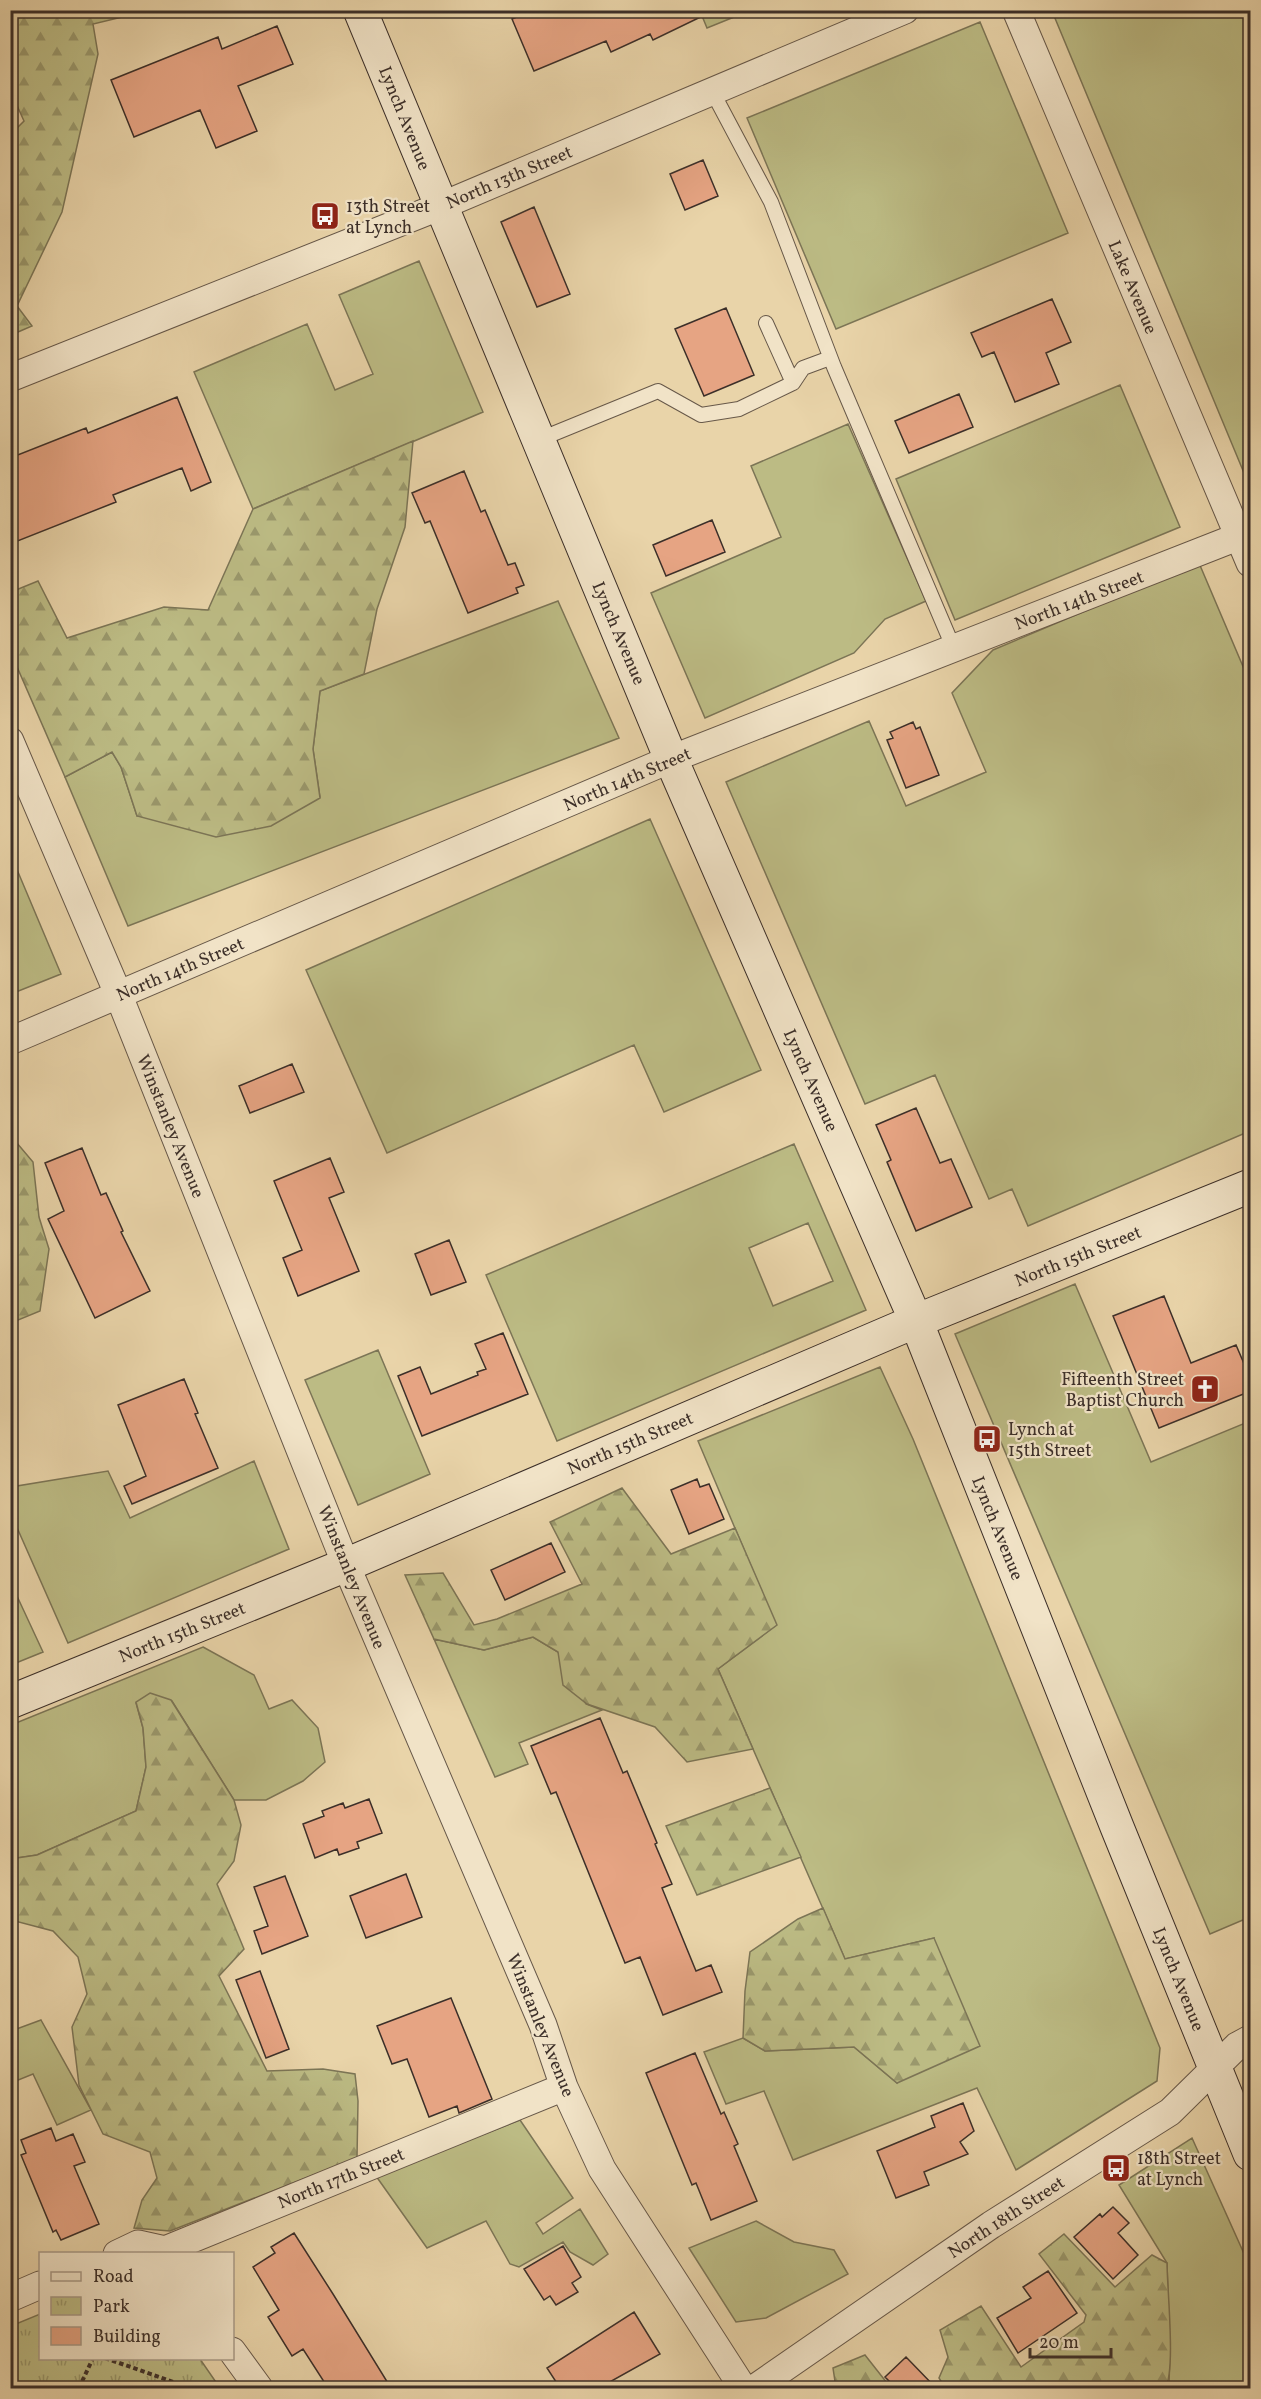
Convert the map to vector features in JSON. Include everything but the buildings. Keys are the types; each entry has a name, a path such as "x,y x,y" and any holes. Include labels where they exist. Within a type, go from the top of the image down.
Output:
{"street":[{"name":"Lynch Avenue","path":"360,10 671,759 916,1321 1117,1827 1251,2154"},
{"name":"North 13th Street","path":"10,378 441,206 905,10"},
{"name":"Lake Avenue","path":"1016,10 1245,534 1251,563"},
{"name":"North 14th Street","path":"10,1041 671,759 1245,534"},
{"name":"Winstanley Avenue","path":"10,741 119,996 346,1565 543,2025 564,2087 602,2169 743,2388"},
{"name":"North 15th Street","path":"10,1702 346,1565 916,1321 1251,1186"},
{"name":"North 18th Street","path":"755,2388 991,2225 1170,2112 1237,2046 1251,2039"},
{"name":"North 17th Street","path":"119,2252 138,2244 166,2252 564,2087"},
{"path":"10,2298 39,2285"},
{"path":"234,2353 259,2388"}],"lane":[{"path":"712,92 771,202 831,358 954,649"},
{"path":"766,323 793,383"},
{"path":"538,440 658,390 701,415 740,409 793,383 804,368 831,358"}],"path":[{"path":"79,2388 92,2360"},
{"path":"111,2360 173,2382 183,2388"}],"green space":[{"path":"11,10 147,11 93,24 98,54 62,212 17,306 32,326 11,335 11,134 24,121 11,92"},
{"path":"700,11 749,11 707,28"},
{"path":"1052,11 1250,11 1249,485"},
{"path":"980,22 1068,233 836,329 747,118"},
{"path":"419,261 483,412 253,509 194,372 307,324 335,390 373,374 339,295"},
{"path":"1120,385 1180,527 955,620 896,479"},
{"path":"848,424 926,601 885,619 854,653 705,718 651,593 781,537 751,466"},
{"path":"413,441 405,527 377,609 364,674 320,691 313,749 320,798 271,826 216,837 137,816 121,767 112,752 65,777 11,653 11,592 38,581 67,638 164,607 208,610 253,509"},
{"path":"1199,563 1250,683 1250,1131 1028,1226 1012,1189 989,1199 935,1075 865,1104 726,782 869,721 906,806 986,772 952,693 993,650"},
{"path":"558,601 619,738 128,926 65,777 112,752 121,767 137,816 320,797 313,749 320,691"},
{"path":"650,819 761,1070 664,1112 634,1045 387,1153 306,970"},
{"path":"10,853 61,974 11,994 10,994"},
{"path":"11,1136 33,1162 39,1217 49,1249 40,1311 11,1323"},
{"path":"794,1144 866,1310 557,1441 486,1275","holes":["808,1223 833,1281 773,1306 749,1248"]},
{"path":"1075,1284 1151,1462 1250,1421 1250,1917 1210,1934 955,1334"},
{"path":"378,1350 430,1474 358,1505 305,1380"},
{"path":"880,1367 913,1439 1160,2048 1157,2081 1016,2170 977,2088 793,2160 764,2091 726,2104 704,2052 743,2038 765,2051 854,2047 897,2083 934,1938 845,1959 718,1669 776,1625 698,1441"},
{"path":"254,1461 289,1549 68,1643 11,1514 11,1487 108,1471 130,1518"},
{"path":"622,1488 671,1554 735,1528 777,1625 718,1669 753,1749 687,1762 655,1727 587,1704 563,1685 558,1652 533,1637 484,1650 434,1639 405,1575 443,1573 474,1625 497,1619 582,1584 550,1522"},
{"path":"10,1581 43,1652 11,1665 10,1665"},
{"path":"533,1637 558,1652 586,1704 602,1710 519,1743 528,1764 495,1777 434,1639 484,1650"},
{"path":"203,1647 254,1675 269,1709 292,1700 318,1728 325,1762 303,1781 266,1800 234,1800 172,1701 136,1703 143,1728 146,1767 136,1811 37,1855 11,1859 11,1725"},
{"path":"150,1693 171,1700 234,1800 241,1825 234,1861 217,1884 244,1949 219,1976 267,2071 323,2069 355,2074 358,2101 357,2158 170,2231 134,2228 142,2200 157,2178 150,2152 103,2134 79,2085 72,2027 87,1994 78,1957 53,1931 11,1920 10,1859 37,1855 136,1811 146,1767 143,1728 136,1702"},
{"path":"770,1788 801,1857 697,1895 666,1826"},
{"path":"823,1908 845,1959 934,1938 980,2046 897,2083 854,2047 765,2051 743,2038 745,1991 750,1952 798,1919"},
{"path":"41,2020 91,2110 57,2125 33,2074 11,2083 11,2031"},
{"path":"520,2120 573,2198 536,2223 543,2234 580,2209 608,2254 593,2265 570,2252 563,2242 519,2267 510,2264 486,2221 427,2248 376,2176"},
{"path":"1192,2138 1250,2267 1250,2388 1165,2388 1169,2383 1170,2355 1167,2263 1119,2185"},
{"path":"756,2221 794,2242 834,2250 848,2274 766,2318 736,2322 689,2248"},
{"path":"1064,2234 1115,2287 1152,2255 1167,2263 1170,2366 1165,2388 945,2388 939,2378 948,2357 940,2330 981,2306 1021,2367 1084,2322 1086,2315 1039,2254"},
{"path":"39,2314 39,2360 201,2360 220,2388 11,2388 11,2326"},
{"path":"865,2355 891,2388 836,2388 833,2368"}],"place":[{"name":"13th Street at Lynch","path":"325,216"},
{"name":"Fifteenth Street Baptist Church","path":"1205,1389"},
{"name":"Lynch at 15th Street","path":"987,1439"},
{"name":"18th Street at Lynch","path":"1116,2168"}]}
